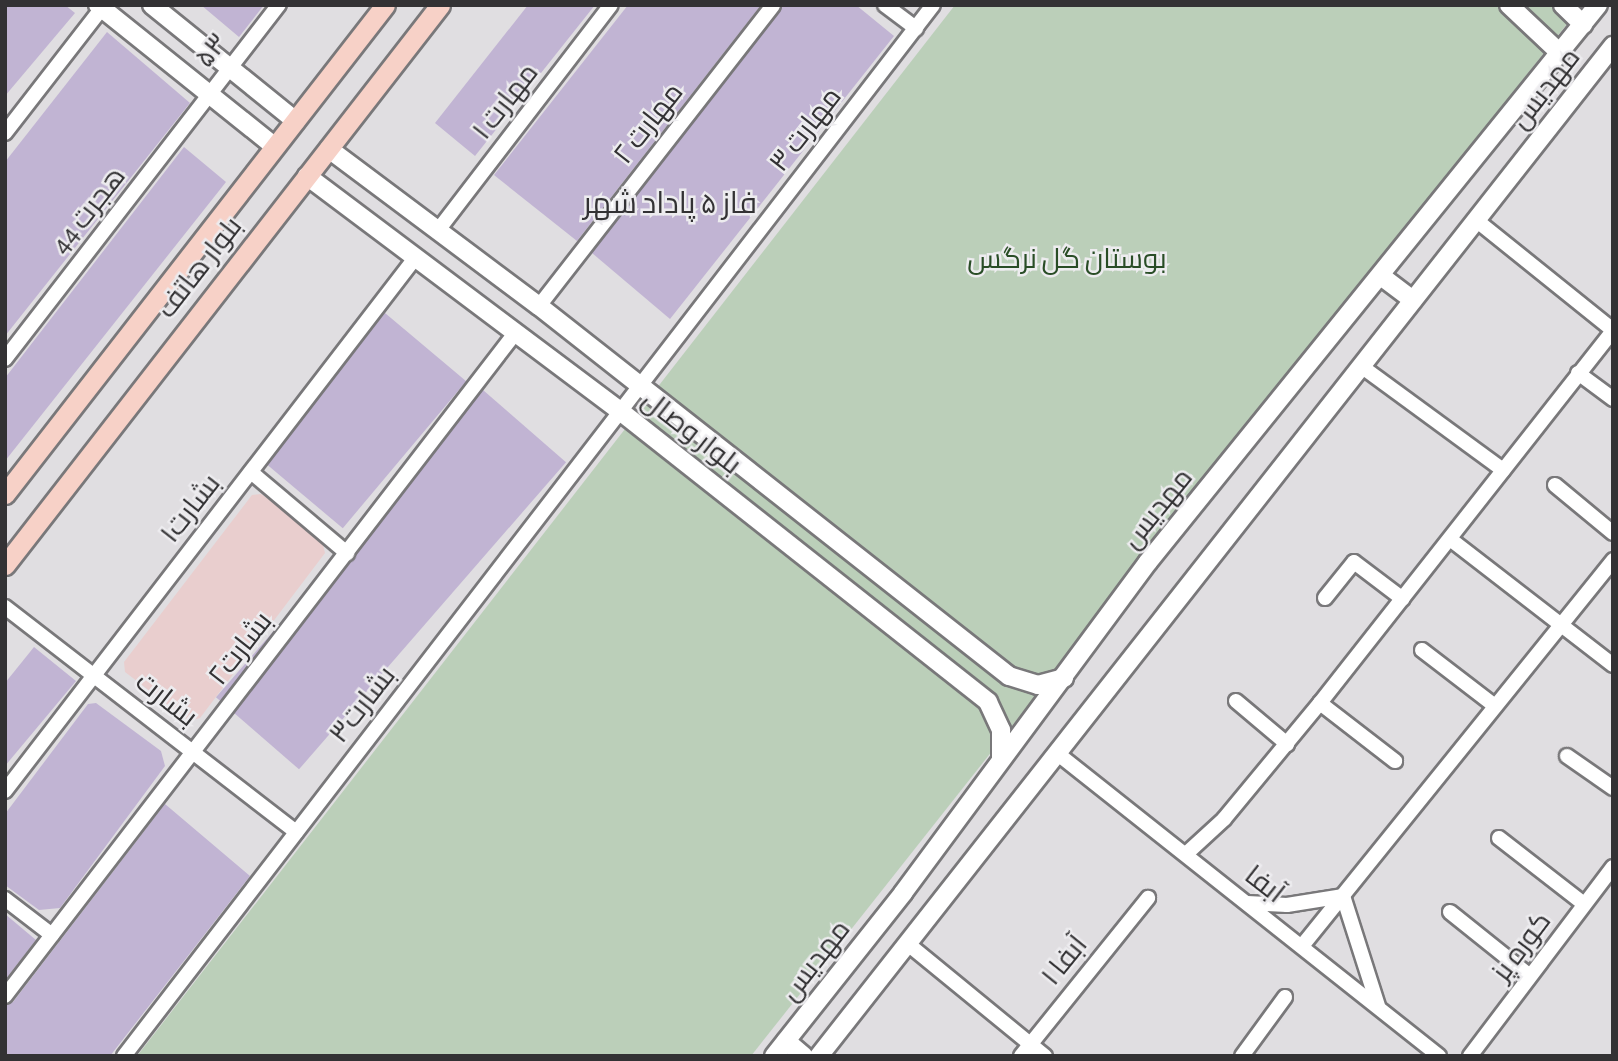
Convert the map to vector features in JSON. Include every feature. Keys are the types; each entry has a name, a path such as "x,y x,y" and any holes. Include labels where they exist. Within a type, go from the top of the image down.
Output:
{"main road":[{"name":"بلوار هاتف","path":"5,494 385,5"},
{"name":"بلوار هاتف","path":"5,565 440,5"}],"street":[{"path":"152,5 296,121"},
{"name":"۵۳","path":"211,93 279,5"},
{"name":"مهارت ۱","path":"439,229 611,5"},
{"name":"مهارت ۲","path":"539,306 773,5"},
{"path":"885,5 916,28"},
{"name":"مهارت ۳","path":"641,385 933,5"},
{"path":"1509,5 1560,53"},
{"path":"1563,5 1583,24"},
{"name":"مهدیس","path":"774,1056 1064,678 1148,562 1598,5"},
{"path":"5,133 100,7 211,93 275,147"},
{"name":"مهدیس","path":"819,1056 1613,46"},
{"name":"هجرت 44","path":"5,359 211,93"},
{"name":"بلوار وصال","path":"329,149 439,229 641,385 1009,676 1038,685 1064,678"},
{"name":"بلوار وصال","path":"307,176 620,411 988,702 1001,730 1001,759"},
{"path":"1186,854 1224,819 1287,744 1613,330 1476,220"},
{"name":"بشارت۱","path":"5,791 416,257"},
{"path":"1381,276 1413,300"},
{"name":"بشارت۲","path":"5,996 516,332"},
{"path":"1362,366 1503,470"},
{"path":"1578,373 1613,399"},
{"name":"بشارت۳","path":"124,1056 641,385"},
{"path":"251,472 347,553"},
{"path":"1555,485 1613,533"},
{"path":"1450,539 1613,665"},
{"path":"1302,946 1613,560"},
{"path":"1325,598 1354,562 1403,599"},
{"name":"بشارت","path":"5,607 296,832"},
{"path":"1422,650 1495,706"},
{"path":"1236,701 1287,744"},
{"path":"1320,703 1395,761"},
{"name":"آبفا","path":"1058,754 1439,1056"},
{"path":"1567,756 1613,788"},
{"path":"1499,838 1584,904"},
{"name":"کوره پز","path":"1470,1056 1613,867"},
{"path":"1247,903 1287,905 1343,896"},
{"path":"1343,896 1378,1007"},
{"name":"آبفا ۱","path":"1021,1056 1148,898"},
{"path":"5,899 52,935"},
{"path":"1450,912 1530,976"},
{"path":"908,944 1045,1056"},
{"path":"1242,1056 1285,997"},
{"path":"786,1041 804,1056"}],"shaded area":[{"path":"261,494 347,553 323,545 325,553 200,718 189,721 125,672 124,662 252,495"}],"green space":[{"name":"بوستان گل نرگس","path":"955,5 1582,5 751,1056 137,1056"}],"building":[{"path":"5,5 65,5 75,13 5,96"},
{"path":"201,5 264,5 239,37"},
{"path":"528,5 595,5 475,156 435,123"},
{"path":"628,5 761,5 577,241 494,175"},
{"path":"782,5 856,5 894,36 670,319 592,253"},
{"path":"107,32 190,103 5,336 5,162"},
{"path":"184,147 226,182 5,461 5,378"},
{"path":"385,313 466,381 343,528 262,460"},
{"path":"483,390 566,462 299,769 216,697"},
{"path":"34,647 76,681 5,766 5,683"},
{"path":"96,703 161,751 165,766 60,908 39,910 5,885 5,814 88,704"},
{"path":"165,804 250,876 110,1056 5,1056 5,1005 13,1002"},
{"path":"5,914 36,940 5,980"}],"district":[{"name":"فاز ۵ پاداد شهر","path":"670,204"}]}
